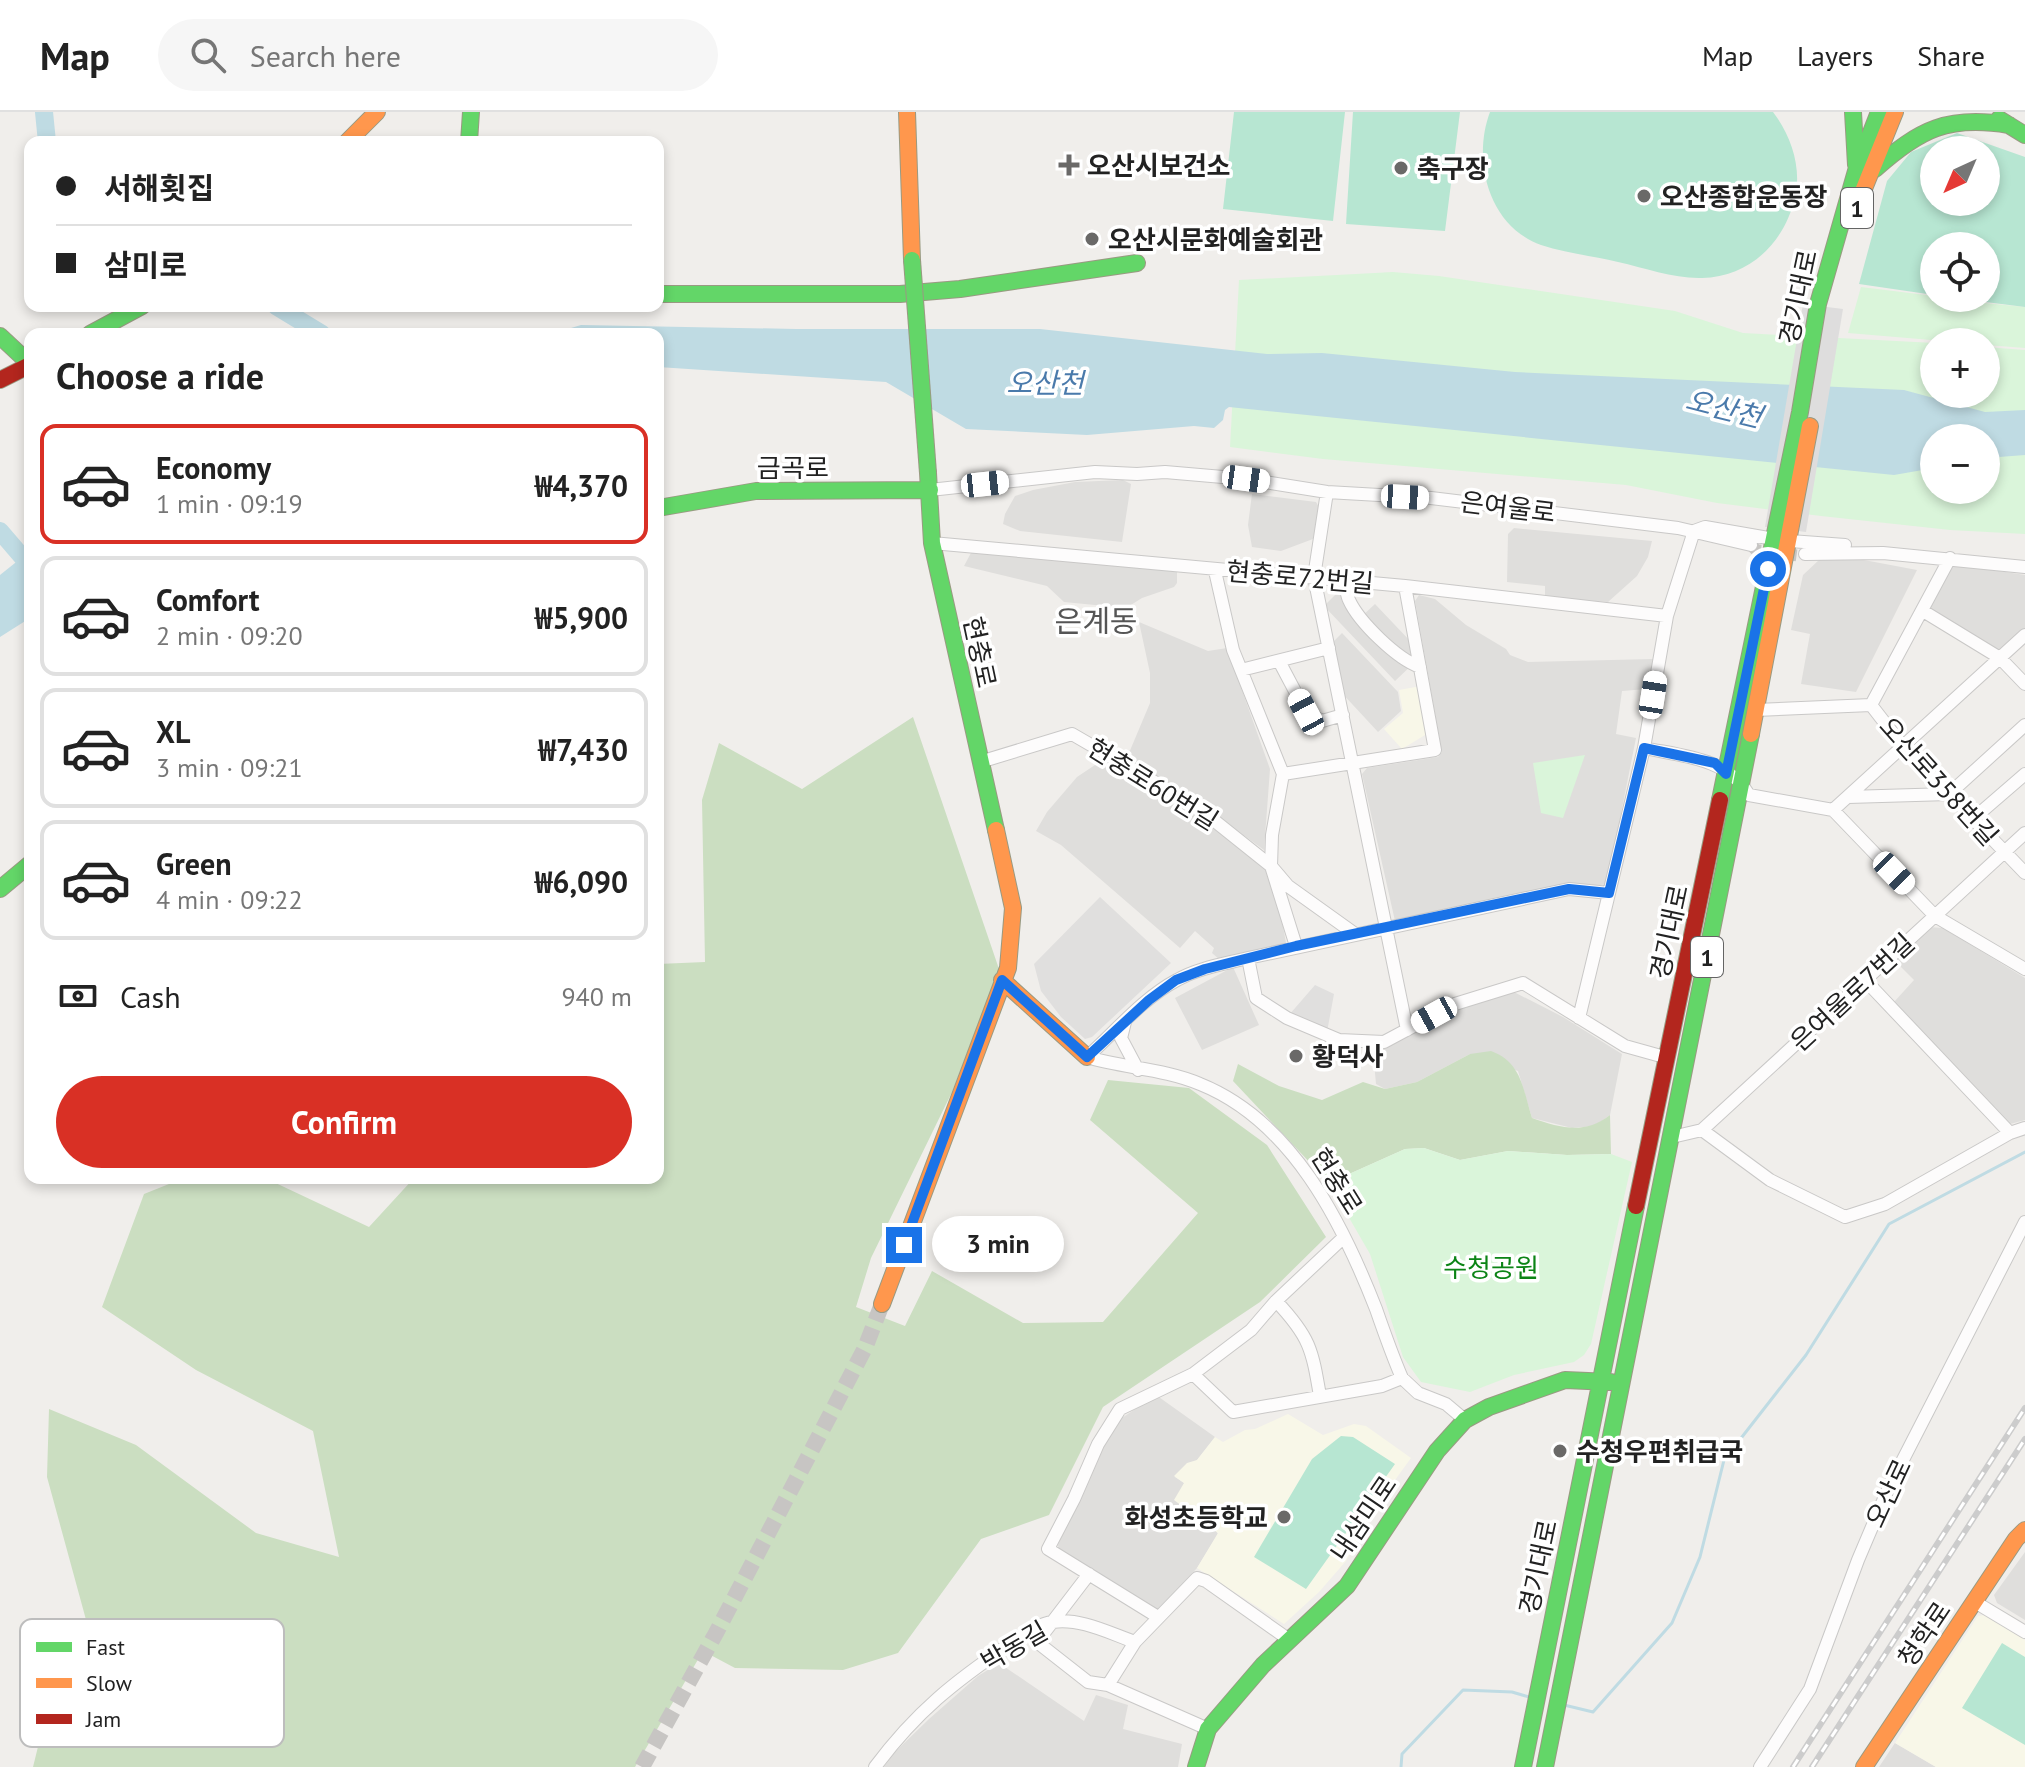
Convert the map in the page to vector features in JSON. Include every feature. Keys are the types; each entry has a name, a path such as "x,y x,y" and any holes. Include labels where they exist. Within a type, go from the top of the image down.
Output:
{"main road":[{"path":"353,136 377,112"},
{"path":"469,136 471,112"},
{"name":"현충로","path":"882,1304 1008,968 1013,908 932,543 912,260 907,112"},
{"path":"1853,112 1862,173 1915,132 1937,121 1965,117 2004,118"},
{"name":"경기대로","path":"1545,1767 1756,710 1783,535 1824,306 1855,212 1879,112"},
{"name":"경기대로","path":"1862,173 1895,112"},
{"path":"1986,112 2004,118 2025,135"},
{"path":"664,294 900,294 960,289 1137,263"},
{"path":"101,328 131,312"},
{"path":"0,336 24,358"},
{"path":"0,380 24,367"},
{"name":"금곡로","path":"664,507 756,491 930,490"},
{"name":"경기대로","path":"1523,1767 1726,774 1783,535"},
{"path":"0,889 24,869"},
{"path":"1002,980 1087,1057"},
{"name":"내삼미로","path":"1196,1767 1208,1729 1288,1639 1347,1586 1437,1451 1465,1420 1489,1407 1565,1380 1602,1380 1623,1384"},
{"name":"청학로","path":"1864,1767 2025,1530"}],"street":[{"name":"은여울로","path":"930,490 1095,472 1205,476 1327,492 1431,498 1694,531 1751,545"},
{"path":"1327,492 1314,577 1407,1030"},
{"path":"1579,1018 1644,748 1667,616 1694,531 1705,527 1783,535 1868,546 1883,553"},
{"name":"현충로72번길","path":"932,543 1215,571 1345,580 1667,616"},
{"path":"1805,554 1883,553 2025,567"},
{"name":"오산로358번길","path":"1950,558 1871,705 1902,745 2025,873"},
{"path":"1215,571 1233,650 1283,774 1272,835 1271,866 1296,946"},
{"path":"1345,580 1348,599 1363,619 1404,662 1420,667"},
{"path":"1283,774 1435,750 1405,586"},
{"path":"1923,611 2000,658 2025,684"},
{"path":"1833,810 2025,635"},
{"path":"1241,670 1329,648"},
{"path":"1279,661 1306,712 1322,721 1343,715"},
{"path":"1756,710 1871,705"},
{"path":"1848,797 1949,794 2025,725"},
{"name":"현충로60번길","path":"980,762 1072,734 1196,806 1271,866 1288,886 1355,934"},
{"path":"1644,748 1715,763 1742,783 1749,795 1833,810 1935,916 2025,969"},
{"path":"1973,819 2025,774"},
{"name":"은여울로7번길","path":"1672,1137 1702,1130 2025,833"},
{"path":"1087,1057 1149,1000 1176,980 1205,969 1296,946 1569,889 1609,893"},
{"path":"1248,958 1256,998 1287,1018 1339,1040 1384,1042 1455,1004 1523,983 1625,1046 1668,1058"},
{"path":"1865,980 2010,1133"},
{"path":"1125,1022 1121,1038 1138,1070"},
{"name":"현충로","path":"1087,1057 1138,1070 1179,1076 1204,1085 1243,1108 1285,1144 1344,1237 1402,1378"},
{"path":"1702,1130 1770,1180 1845,1217 1885,1204 2010,1133 2025,1128"},
{"name":"오산로","path":"1760,1767 1810,1689 1889,1487 2025,1222"},
{"path":"1158,1617 1048,1549 1098,1444 1120,1409 1193,1374 1251,1330 1276,1301 1344,1237"},
{"path":"1276,1301 1300,1327 1313,1355 1320,1396"},
{"path":"1193,1374 1233,1412 1382,1386 1402,1378 1418,1393 1446,1404 1465,1420"},
{"path":"1089,1574 1037,1642 1088,1682 1108,1685 1208,1729"},
{"path":"1108,1685 1135,1642 1197,1578 1206,1581 1288,1639"},
{"path":"1975,1602 2025,1632"},
{"name":"박동길","path":"875,1767 918,1714 934,1700 1037,1626 1076,1621 1135,1642"}],"shaded area":[{"path":"1123,480 1131,484 1122,542 1020,531 1003,524 1015,496 1075,482"},
{"path":"1252,494 1316,502 1319,507 1313,539 1281,551 1252,547 1248,525"},
{"path":"1514,528 1652,541 1648,557 1637,576 1608,602 1545,597 1545,586 1507,582 1508,534"},
{"path":"972,551 1174,569 1177,583 1126,608 1064,602 1047,586 964,566"},
{"path":"1829,557 1917,570 1856,692 1801,684 1810,634 1791,630 1803,575 1819,560"},
{"path":"1954,564 2025,575 2025,629 2002,649 1998,650 1932,611 1930,606"},
{"path":"1338,592 1361,617 1375,604 1412,643 1415,662 1395,681 1324,606"},
{"path":"1419,595 1435,599 1466,625 1506,649 1510,655 1528,662 1653,659 1647,689 1622,691 1616,734 1636,738 1607,884 1395,921 1362,774 1367,768 1438,757 1442,752 1415,601"},
{"path":"1139,622 1208,651 1227,648 1270,769 1264,850 1194,799 1126,760 1150,703 1150,673"},
{"path":"1342,633 1398,692 1401,711 1378,732 1340,691 1330,645"},
{"path":"1421,686 1430,732 1402,749 1384,729 1403,713 1399,690"},
{"path":"1104,759 1192,808 1272,875 1286,943 1220,960 1212,953 1214,948 1195,931 1180,948 1061,845 1036,831 1047,812 1077,777"},
{"path":"1100,897 1171,963 1092,1037 1085,1039 1061,1017 1041,991 1034,964"},
{"path":"1928,927 1943,928 2025,978 2025,1120 2010,1124 1894,1002 1914,980 1894,960"},
{"path":"1233,967 1259,1025 1202,1050 1175,998"},
{"path":"1315,985 1334,994 1327,1032 1289,1015"},
{"path":"1512,991 1563,1017 1622,1054 1610,1115 1595,1126 1572,1128 1532,1118 1518,1071 1470,1054 1417,1082 1385,1089 1376,1084 1373,1051 1454,1010"},
{"path":"1156,1395 1215,1437 1197,1460 1175,1477 1184,1483 1218,1534 1197,1568 1158,1610 1059,1551 1058,1545 1103,1448 1122,1418"},
{"name":"화성초등학교","path":"1288,1414 1323,1435 1354,1424 1366,1426 1411,1458 1382,1498 1346,1561 1319,1592 1284,1624 1197,1568 1218,1533 1174,1500 1184,1483 1174,1476 1187,1463 1197,1460 1215,1437 1223,1442"},
{"path":"2025,1552 2025,1620 1997,1603 1994,1595"},
{"path":"1985,1615 2025,1640 2025,1767 1936,1767 1895,1743 1978,1616"},
{"path":"999,1663 1084,1721 1096,1695 1128,1705 1123,1729 1182,1744 1178,1767 884,1767 929,1719 978,1676"},
{"path":"1895,1743 1936,1767 1879,1767"}],"green space":[{"path":"1234,112 1345,112 1333,221 1223,209"},
{"name":"축구장","path":"1353,112 1460,112 1445,231 1346,224"},
{"name":"오산종합운동장","path":"1490,112 1773,112 1790,141 1796,163 1795,197 1783,228 1763,254 1750,264 1719,276 1692,278 1671,275 1541,245 1523,236 1508,223 1489,189 1483,150"},
{"path":"1920,148 1920,216 2000,216 2000,148 2025,157 2025,307 2000,304 2000,232 1920,232 1920,293 1859,284 1887,181 1911,152"},
{"path":"1393,272 1439,276 1675,311 1743,333 1920,342 1920,408 2000,408 2000,348 2025,350 2025,534 1950,530 1821,516 1717,503 1626,485 1323,459 1230,447 1239,280"},
{"path":"1861,287 1920,294 1920,312 2000,312 2000,305 2025,307 2025,348 2000,346 2000,328 1920,328 1920,339 1848,333"},
{"path":"913,717 999,969 952,1092 871,1258 856,1307 905,1326 932,1271 1023,1323 1103,1322 1198,1213 1090,1120 1108,1080 1189,1088 1267,1145 1326,1237 1260,1302 1103,1407 1049,1515 981,1539 898,1653 843,1670 735,1668 703,1651 635,1767 33,1767 38,1747 284,1747 284,1619 86,1619 47,1477 49,1409 136,1445 256,1533 339,1557 313,1431 196,1370 102,1307 144,1194 169,1184 278,1184 369,1227 408,1184 664,1184 664,964 705,962 702,800 719,743 802,789"},
{"path":"1585,755 1563,818 1541,813 1533,763"},
{"path":"1491,1051 1509,1062 1520,1078 1532,1118 1572,1128 1591,1125 1610,1115 1611,1154 1508,1151 1460,1160 1424,1148 1405,1149 1329,1183 1233,1081 1238,1064 1279,1086 1322,1100 1363,1082 1385,1089 1417,1082 1470,1054"},
{"name":"수청공원","path":"1424,1148 1460,1160 1508,1151 1611,1154 1632,1162 1591,1344 1584,1355 1574,1362 1514,1375 1470,1392 1421,1382 1403,1357 1370,1254 1329,1183 1405,1149"},
{"path":"1341,1436 1353,1437 1395,1464 1306,1589 1254,1557 1312,1459"},
{"path":"2002,1643 2025,1657 2025,1745 1962,1708"}],"water":[{"name":"오산천","path":"581,325 1040,329 1267,354 1322,353 1515,372 1904,390 1920,394 1920,408 1970,408 1985,412 2025,410 2025,455 2000,457 2000,424 1920,424 1920,470 1894,475 1229,407 1223,420 1214,428 1194,426 1087,435 966,429 886,382 664,367 664,328 571,328"},
{"path":"24,556 24,622 0,637 0,575"}],"pier":[{"path":"1803,304 1843,309 1806,532 1765,527"}],"waterway":[{"path":"44,112 46,136"},
{"path":"286,312 312,328"},
{"path":"0,531 24,559"},
{"path":"1564,1705 1593,1712 1672,1623 1700,1557 1724,1460 1806,1355 1889,1224 2025,1152"},
{"path":"1401,1767 1402,1754 1463,1690 1512,1692 1529,1697"}],"tunnel":[{"path":"1751,545 1756,550 1805,554"},
{"path":"642,1767 865,1348 882,1304"}],"railway":[{"path":"1793,1767 2025,1408"},
{"path":"1812,1767 2025,1439"}],"traffic: fast":[{"path":"469,136 471,112"},
{"path":"1853,112 1856,165"},
{"path":"1720,800 1800,412 1818,304 1856,171 1879,112"},
{"path":"1999,119 2025,135"},
{"path":"1875,169 1906,144 1936,128 1969,122 2009,125"},
{"path":"912,260 928,473"},
{"path":"664,294 900,294 960,289 1137,263"},
{"path":"101,328 131,312"},
{"path":"0,336 24,358"},
{"path":"928,473 932,543 996,830"},
{"path":"664,507 756,491 930,490"},
{"path":"1545,1767 1751,734"},
{"path":"0,889 24,869"},
{"path":"1523,1767 1636,1206"},
{"path":"1196,1767 1208,1729 1263,1665 1347,1586 1437,1451 1465,1420 1489,1407 1565,1380 1611,1382"}],"traffic: slow":[{"path":"353,136 377,112"},
{"path":"907,112 912,260"},
{"path":"1857,206 1895,112"},
{"path":"1751,734 1810,426"},
{"path":"882,1304 1008,968 1013,908 996,830"},
{"path":"1002,980 1087,1057"},
{"path":"1864,1767 2025,1530"}],"traffic: jam":[{"path":"0,380 24,368"},
{"path":"1636,1206 1720,800"}],"place":[{"name":"오산시보건소","path":"1069,165"},
{"name":"축구장","path":"1401,168"},
{"name":"오산종합운동장","path":"1644,196"},
{"name":"오산시문화예술회관","path":"1092,239"},
{"name":"황덕사","path":"1296,1056"},
{"name":"수청우편취급국","path":"1560,1451"},
{"name":"화성초등학교","path":"1284,1517"}],"district":[{"name":"은계동","path":"1096,620"}],"route":[{"path":"904,1245 1002,980 1087,1057 1149,1000 1176,980 1205,969 1296,946 1569,889 1609,893 1644,748 1715,763 1726,774 1768,569"}]}
